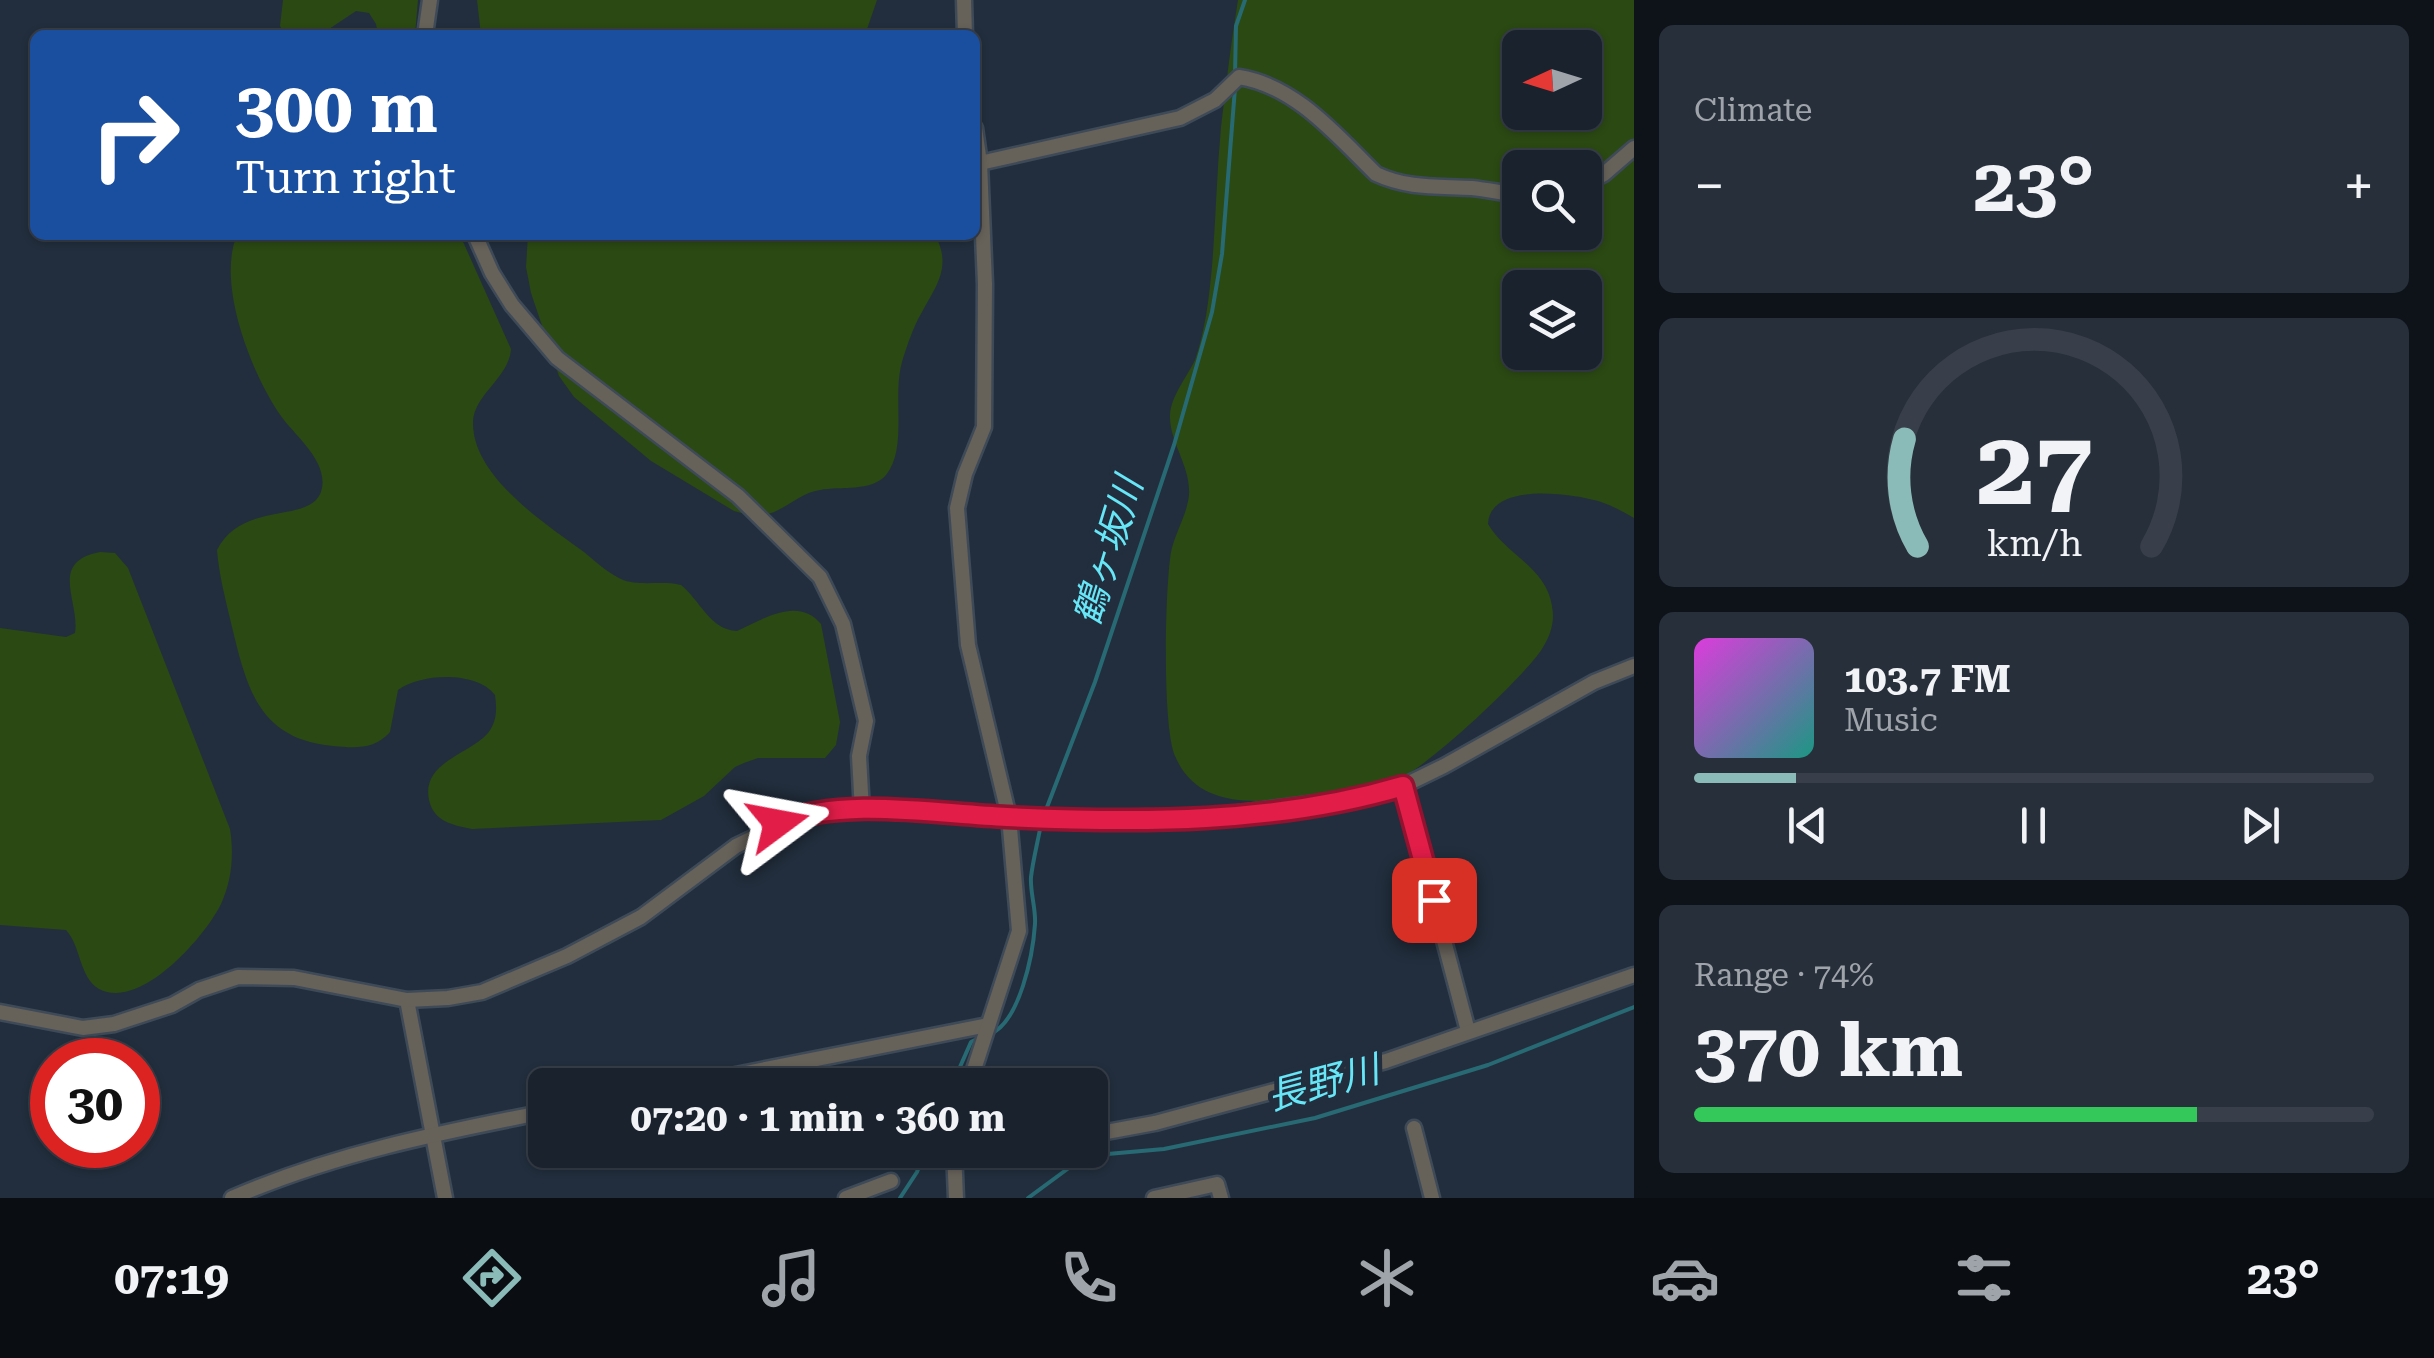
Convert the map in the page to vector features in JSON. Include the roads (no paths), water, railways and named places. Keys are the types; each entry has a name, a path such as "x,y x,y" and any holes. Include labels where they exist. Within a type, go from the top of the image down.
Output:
{"street":[{"path":"426,30 430,0"},
{"path":"964,0 965,30"},
{"path":"974,1068 1020,931 1009,817 968,645 957,508 965,474 984,427 980,163 1180,118 1215,100 1240,77 1302,104 1376,174 1388,180 1418,187 1502,192"},
{"path":"1602,175 1634,148"},
{"path":"477,240 512,304 558,358 738,496 820,577 843,624 866,720 859,756 862,811"},
{"path":"0,1012 69,1026 98,1026 172,1005 221,981 268,976 407,1000 482,992 512,982 641,918 758,832 798,816 921,811 1104,820 1202,818 1370,796 1403,786 1594,682 1634,666"},
{"path":"1403,786 1468,1031"},
{"path":"1108,1131 1155,1122 1369,1065 1634,976"},
{"path":"407,1000 445,1198"},
{"path":"771,1068 988,1025"},
{"path":"232,1198 343,1158 431,1134 528,1115"},
{"path":"1414,1128 1432,1198"},
{"path":"955,1168 956,1198"},
{"path":"846,1198 891,1181"},
{"path":"1154,1198 1217,1184 1221,1198"}],"waterway":[{"name":"鶴ヶ坂川","path":"1235,74 1236,26 1245,0"},
{"name":"鶴ヶ坂川","path":"1044,815 1095,682 1174,445 1212,312 1222,254 1235,88"},
{"name":"鶴ヶ坂川","path":"990,1034 1009,1016 1028,969 1035,924 1031,877 1041,824"},
{"name":"長野川","path":"1028,1198 1085,1156 1164,1149 1315,1118 1488,1065 1634,1007"},
{"name":"鶴ヶ坂川","path":"960,1068 971,1042 977,1039"},
{"name":"鶴ヶ坂川","path":"900,1198 918,1168"}]}
